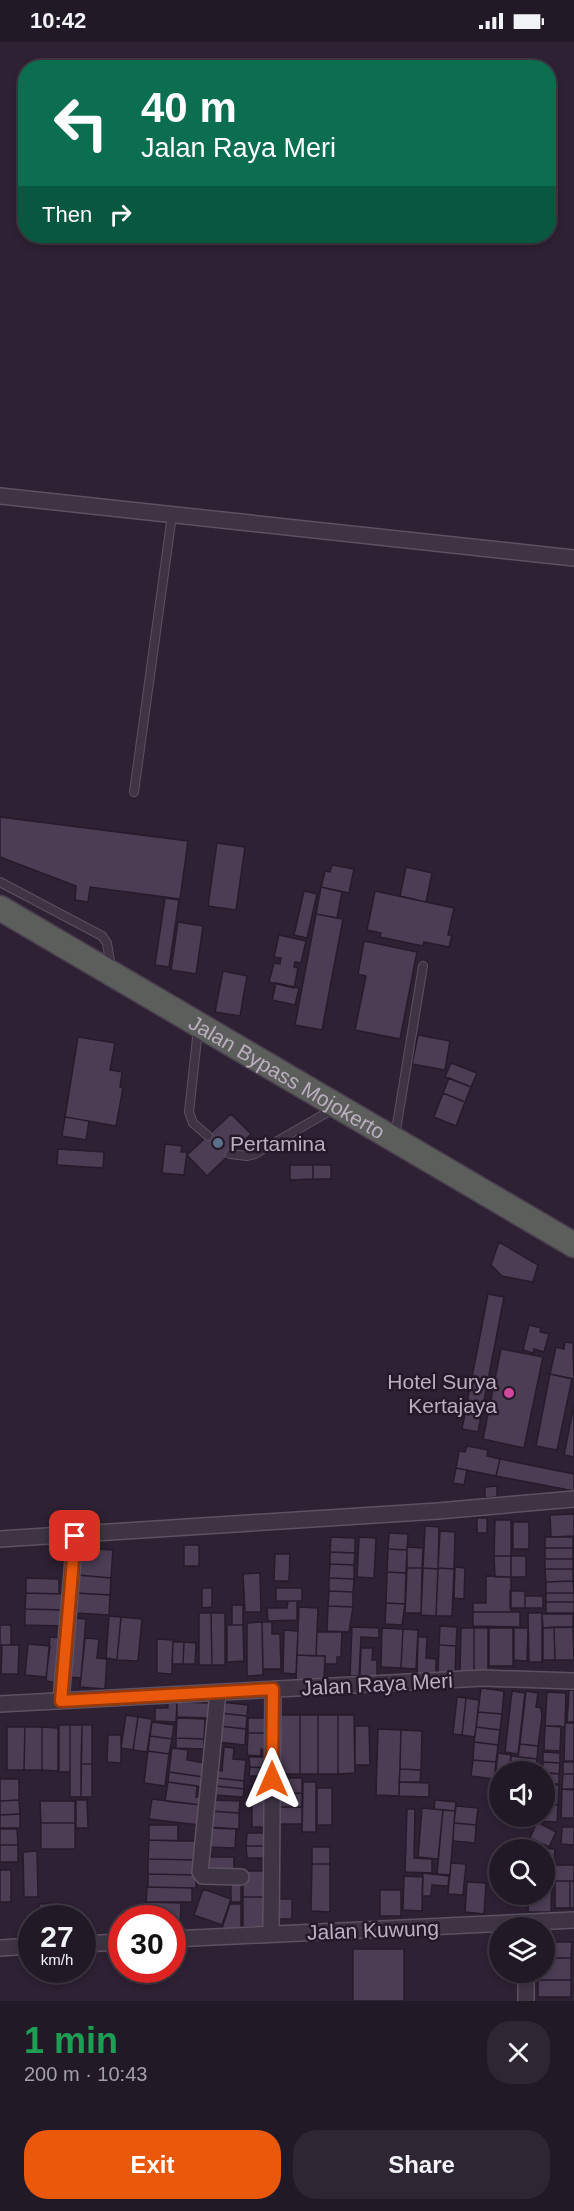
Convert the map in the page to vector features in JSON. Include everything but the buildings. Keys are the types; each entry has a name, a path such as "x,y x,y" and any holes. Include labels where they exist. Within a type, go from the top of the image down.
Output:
{"highway":[{"name":"Jalan Bypass Mojokerto","path":"0,908 574,1245"}],"street":[{"path":"0,496 574,558"},
{"path":"0,1539 473,1509 574,1498"},
{"path":"61,1701 75,1536"},
{"name":"Jalan Raya Meri","path":"0,1704 483,1678 574,1681"},
{"path":"271,1934 273,1689"},
{"path":"218,1692 200,1872 203,1876 241,1877"},
{"name":"Jalan Kuwung","path":"555,1922 574,1920"},
{"name":"Jalan Kuwung","path":"186,1938 489,1926"},
{"path":"0,1948 18,1947"},
{"path":"526,1983 526,2001"}],"lane":[{"path":"134,792 172,515"},
{"path":"0,882 102,936 107,943 112,972"},
{"path":"395,1138 423,966"},
{"path":"198,1024 189,1112 193,1123 208,1136"},
{"path":"230,1154 247,1156 255,1154 339,1106"}],"place":[{"name":"Pertamina","path":"218,1143"},
{"name":"Hotel Surya Kertajaya","path":"509,1393"}],"route":[{"path":"75,1536 61,1701 273,1689 272,1779"}]}
